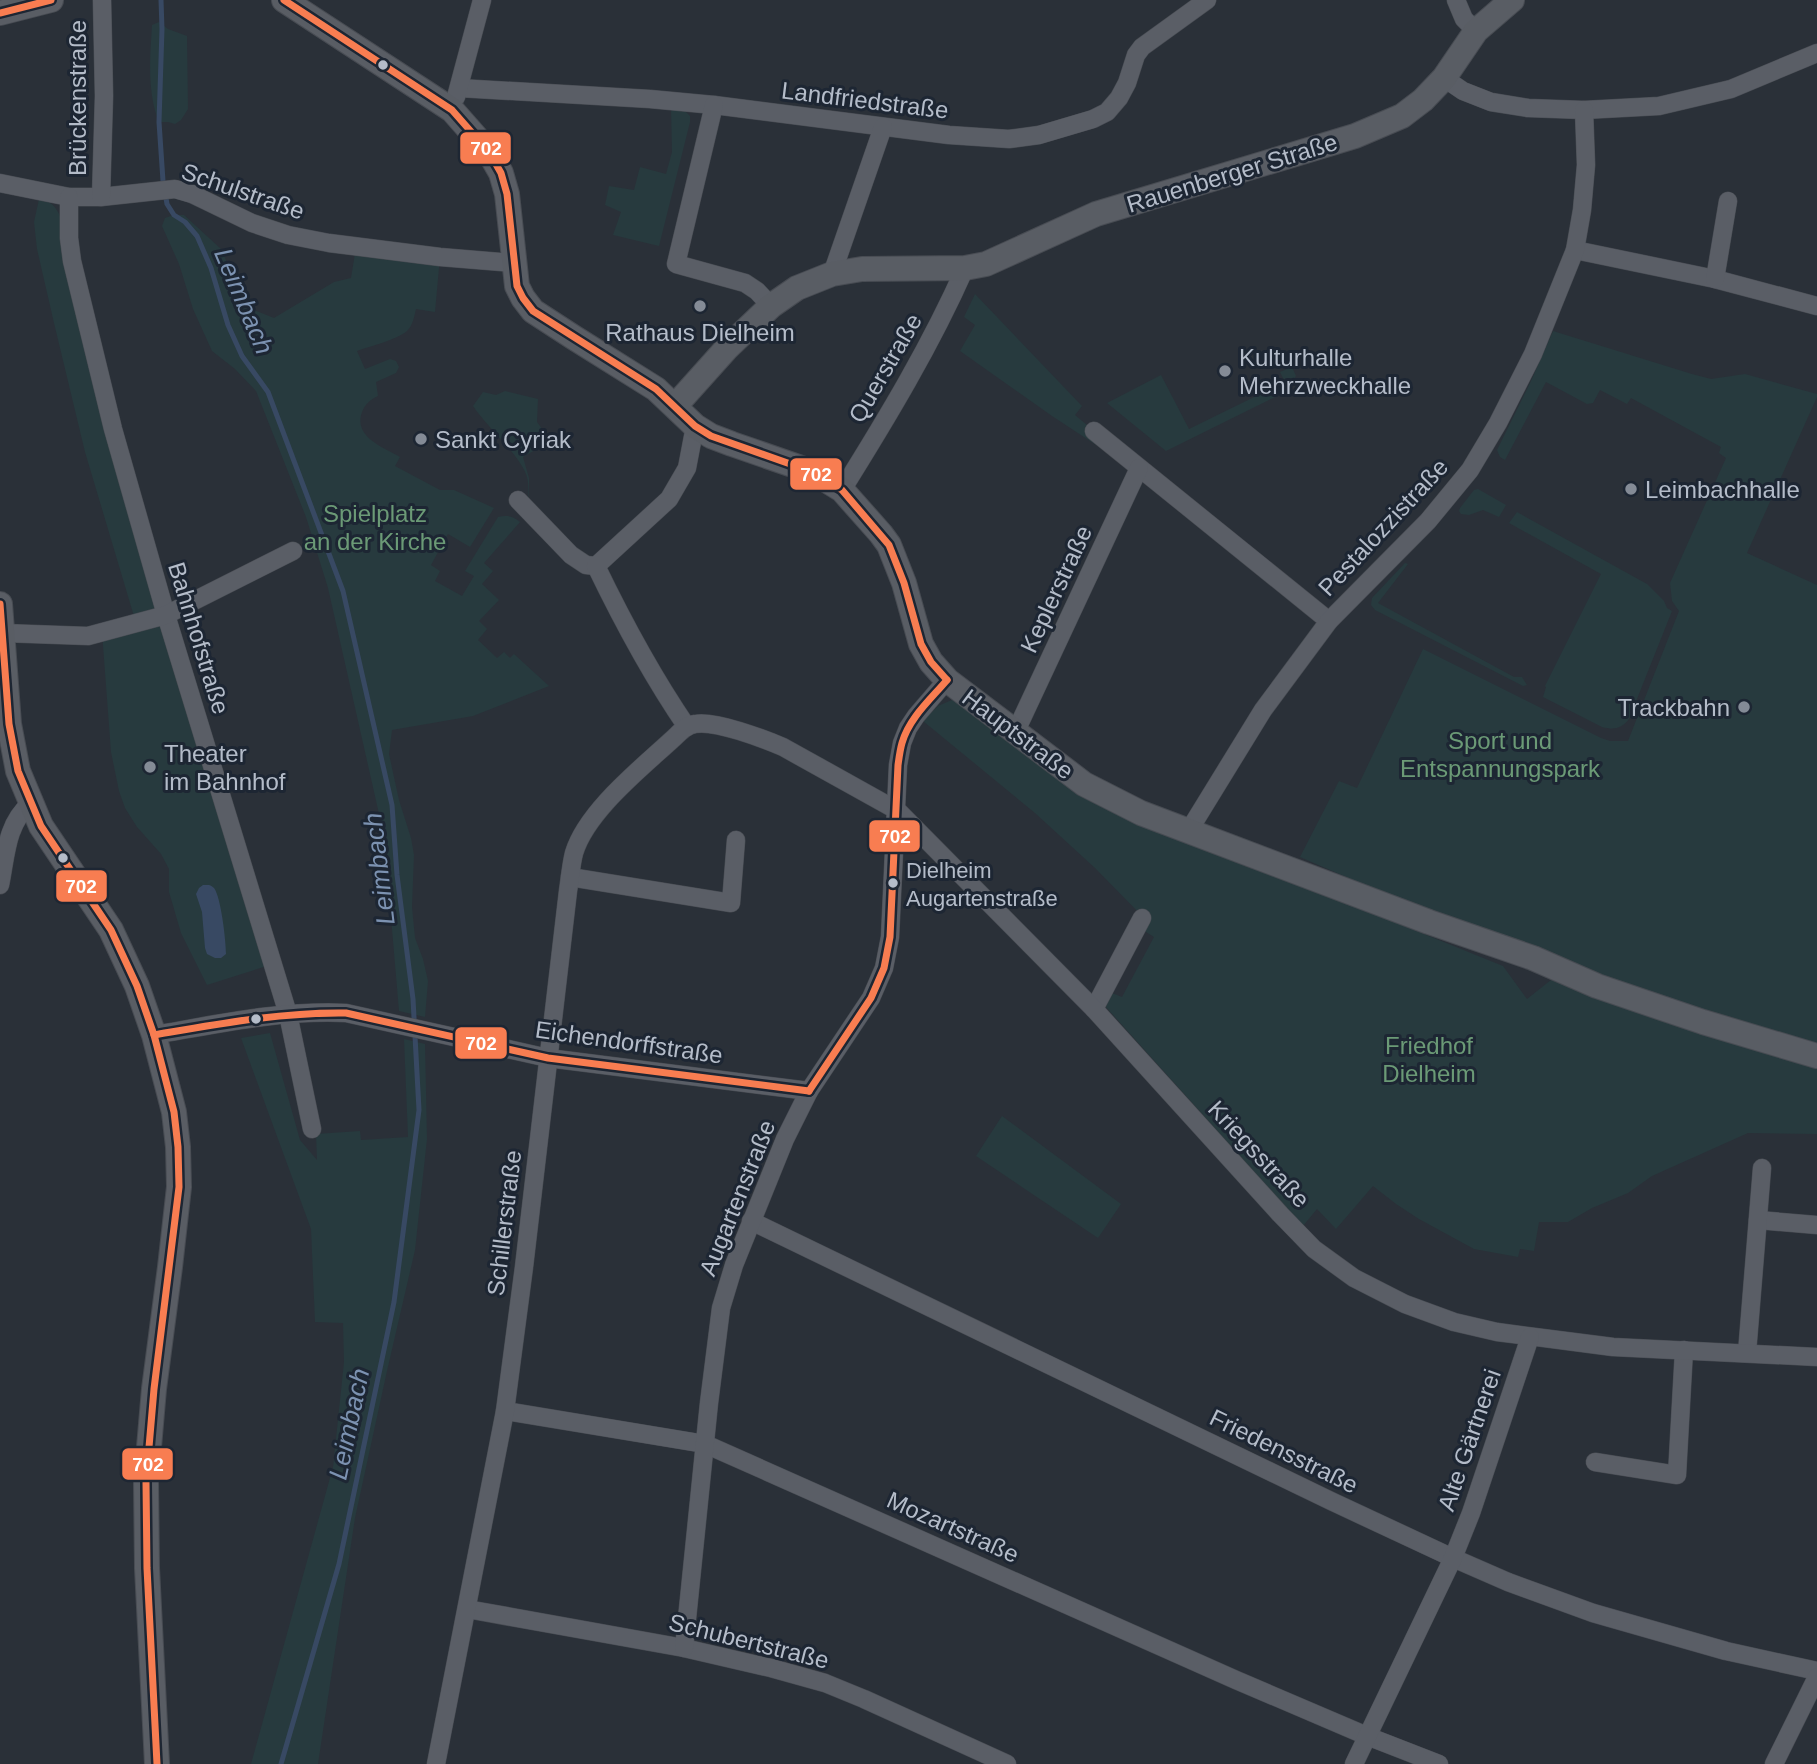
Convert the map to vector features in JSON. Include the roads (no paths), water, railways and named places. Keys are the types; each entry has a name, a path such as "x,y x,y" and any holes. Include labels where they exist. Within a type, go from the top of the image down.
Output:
{"street":[{"name":"Brückenstraße","path":"101,197 104,96 102,0"},
{"path":"455,99 482,0"},
{"name":"Landfriedstraße","path":"455,99 558,93 650,99 949,135 1009,139 1039,135 1093,119 1107,111 1119,98 1136,55 1142,47 1207,0"},
{"path":"1456,0 1464,19 1476,32"},
{"name":"Rauenberger Straße","path":"675,406 727,348 772,306 797,288 832,274 862,269 965,268 986,264 1096,214 1355,136 1402,116 1423,100 1444,78 1476,32 1512,0"},
{"path":"0,13 44,1"},
{"name":"Hauptstraße","path":"287,1 455,99 501,173 507,194 517,286 533,311 656,389 695,426 721,440 813,472 842,490 889,545 904,583 921,644 931,662 947,680 1084,784 1141,813 1188,832 1533,958 1597,986 1703,1022 1817,1056"},
{"path":"1444,78 1463,91 1490,102 1528,108 1584,110 1659,106 1731,89 1817,53"},
{"path":"714,105 676,264 745,283 772,306"},
{"name":"Pestalozzistraße","path":"1188,832 1263,710 1329,621 1428,521 1470,470 1498,423 1533,354 1575,250 1586,165 1584,110"},
{"path":"832,274 883,127"},
{"name":"Schulstraße","path":"0,183 69,197 101,197 175,189 192,194 252,223 288,235 440,257 513,263"},
{"name":"Bahnhofstraße","path":"69,197 72,261 113,429 166,615 288,1014 312,1129"},
{"path":"1715,279 1728,201"},
{"path":"1575,250 1715,279 1817,306"},
{"name":"Querstraße","path":"842,490 891,412 948,307 965,268"},
{"path":"518,500 571,555 586,565 596,566 668,499 687,468 695,426"},
{"path":"1094,431 1329,621"},
{"name":"Keplerstraße","path":"1016,731 1139,468"},
{"path":"2,633 88,635 166,615 293,551"},
{"path":"596,566 655,678 687,727"},
{"path":"0,604 4,704 18,771 41,826 111,930 137,986 154,1035 174,1112 178,1174 146,1482 147,1568 157,1764"},
{"name":"Augartenstraße","path":"684,1648 721,1308 734,1265 785,1139 809,1091 871,998 884,968 890,937 898,811 898,765 902,743 916,716 947,680"},
{"name":"Kriegsstraße","path":"687,727 708,724 764,739 815,763 898,811 1094,1009 1314,1249 1354,1278 1405,1304 1454,1322 1530,1337 1613,1347 1817,1357"},
{"name":"Schillerstraße","path":"436,1764 505,1411 574,853 590,822 619,790 687,727"},
{"path":"0,885 11,829 20,812 30,804"},
{"path":"570,877 731,903 736,839"},
{"path":"1094,1009 1142,918"},
{"name":"Eichendorffstraße","path":"154,1035 264,1016 346,1013 548,1058 809,1091"},
{"path":"1747,1353 1762,1168"},
{"path":"1758,1220 1817,1225"},
{"name":"Friedensstraße","path":"751,1221 1331,1501 1508,1582 1582,1609 1726,1651 1817,1671"},
{"name":"Alte Gärtnerei","path":"1453,1558 1471,1513 1530,1337"},
{"path":"1595,1462 1677,1475 1684,1350"},
{"name":"Mozartstraße","path":"505,1411 705,1444 1210,1669 1440,1764"},
{"path":"1354,1764 1453,1558"},
{"name":"Schubertstraße","path":"467,1609 684,1648 771,1668 864,1699 1007,1764"},
{"path":"1774,1764 1817,1677"}],"water":[{"path":"203,885 214,888 219,900 226,948 226,954 221,958 207,954 205,948 202,912 196,894"}],"waterway":[{"name":"Leimbach","path":"161,0 159,122 167,204 174,215 185,222 197,236 211,268 228,325 242,356 268,392 343,591 392,805 397,875 413,999 419,1110 394,1302 339,1564 281,1764"}],"place":[{"name":"Rathaus Dielheim","path":"700,306"},
{"name":"Kulturhalle Mehrzweckhalle","path":"1225,371"},
{"name":"Sankt Cyriak","path":"421,439"},
{"name":"Leimbachhalle","path":"1631,489"},
{"name":"Trackbahn","path":"1744,707"},
{"name":"Theater im Bahnhof","path":"150,767"},
{"name":"Dielheim Augartenstraße","path":"893,883"}],"park label":[{"name":"Spielplatz an der Kirche","path":"375,527"},
{"name":"Sport und Entspannungspark","path":"1500,754"},
{"name":"Friedhof Dielheim","path":"1429,1059"}]}
